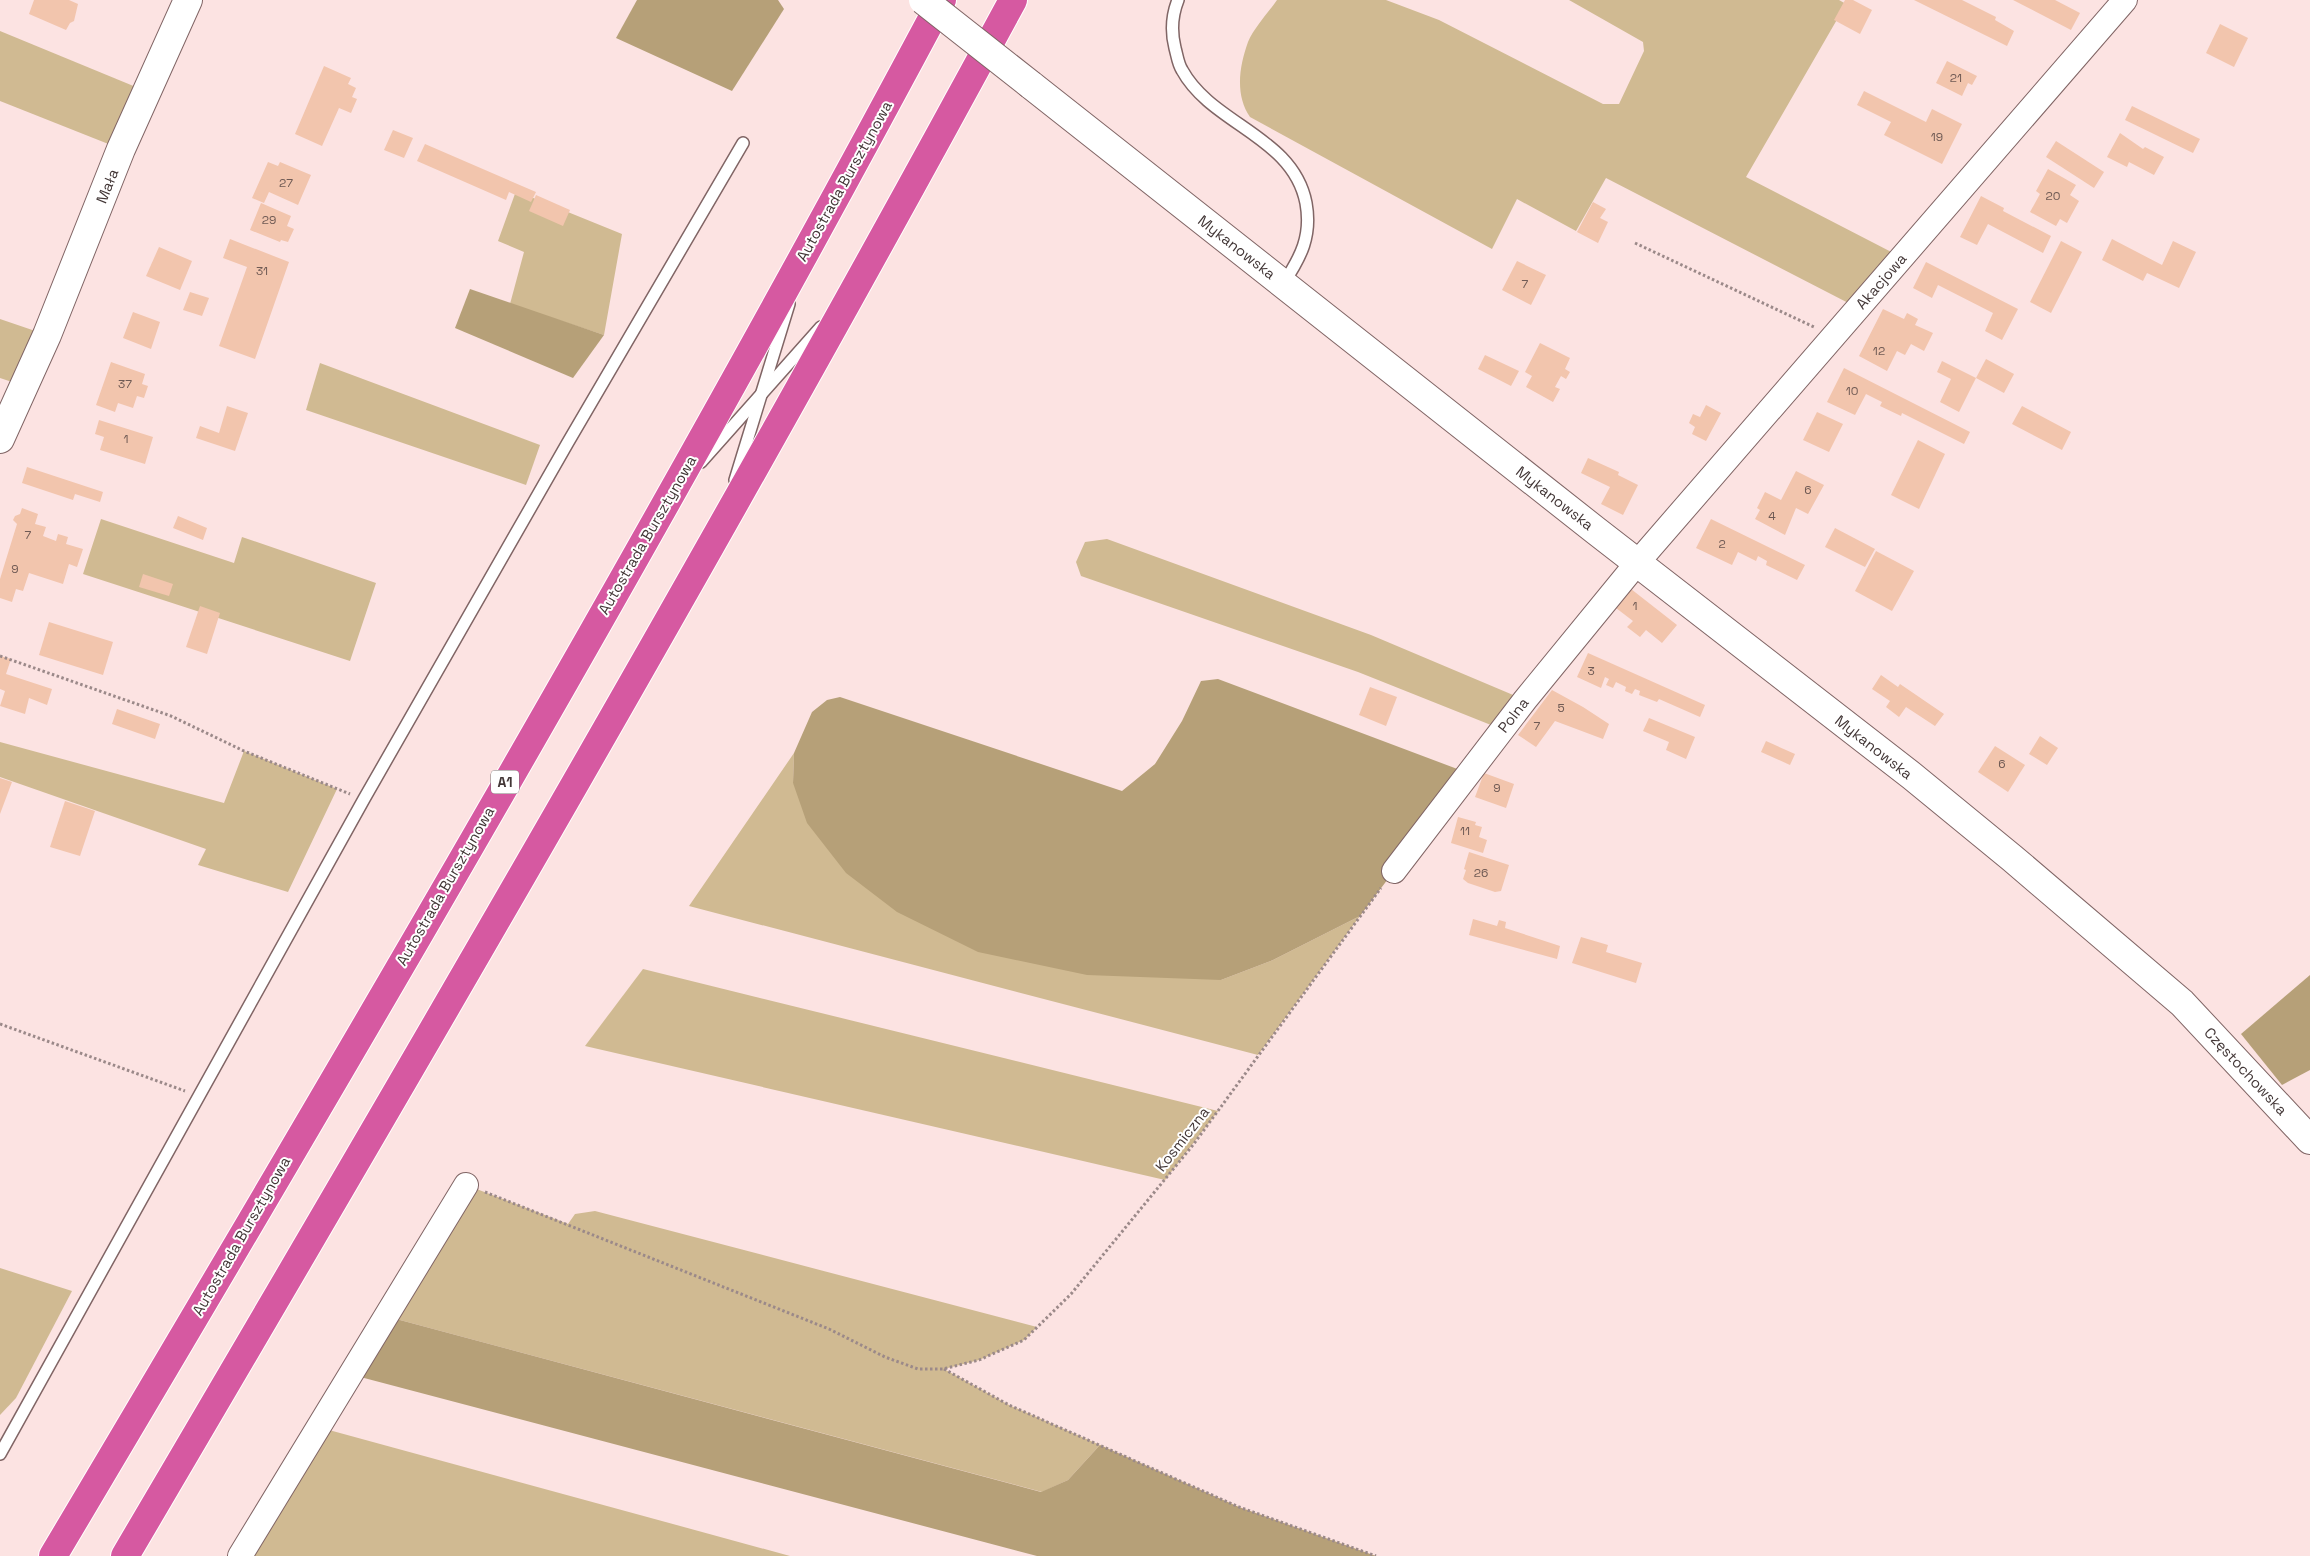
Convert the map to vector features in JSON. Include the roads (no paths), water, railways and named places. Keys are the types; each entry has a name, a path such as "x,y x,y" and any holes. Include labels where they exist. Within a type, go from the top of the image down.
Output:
{"highway":[{"name":"Autostrada Bursztynowa","path":"53,1556 383,994 665,503 804,255 942,0"},
{"path":"125,1556 484,943 720,532 858,286 1014,0"}],"main road":[{"name":"Mała","path":"0,438 30,374 121,149 188,0"},
{"name":"Mykanowska","path":"923,0 1637,563 1920,782 2084,917 2182,1002"},
{"name":"Częstochowska","path":"2182,1002 2310,1140"}],"street":[{"name":"Akacjowa","path":"1637,563 2125,0"},
{"name":"Polna","path":"1394,871 1525,700 1637,563"},
{"path":"240,1556 466,1185"}],"lane":[{"path":"1178,0 1173,12 1174,42 1181,68 1193,87 1229,119 1268,145 1286,162 1298,178 1307,211 1308,232 1299,261 1284,284"},
{"path":"0,1454 364,799 562,453 743,143"},
{"path":"720,532 804,255"},
{"path":"665,503 858,286"}]}
